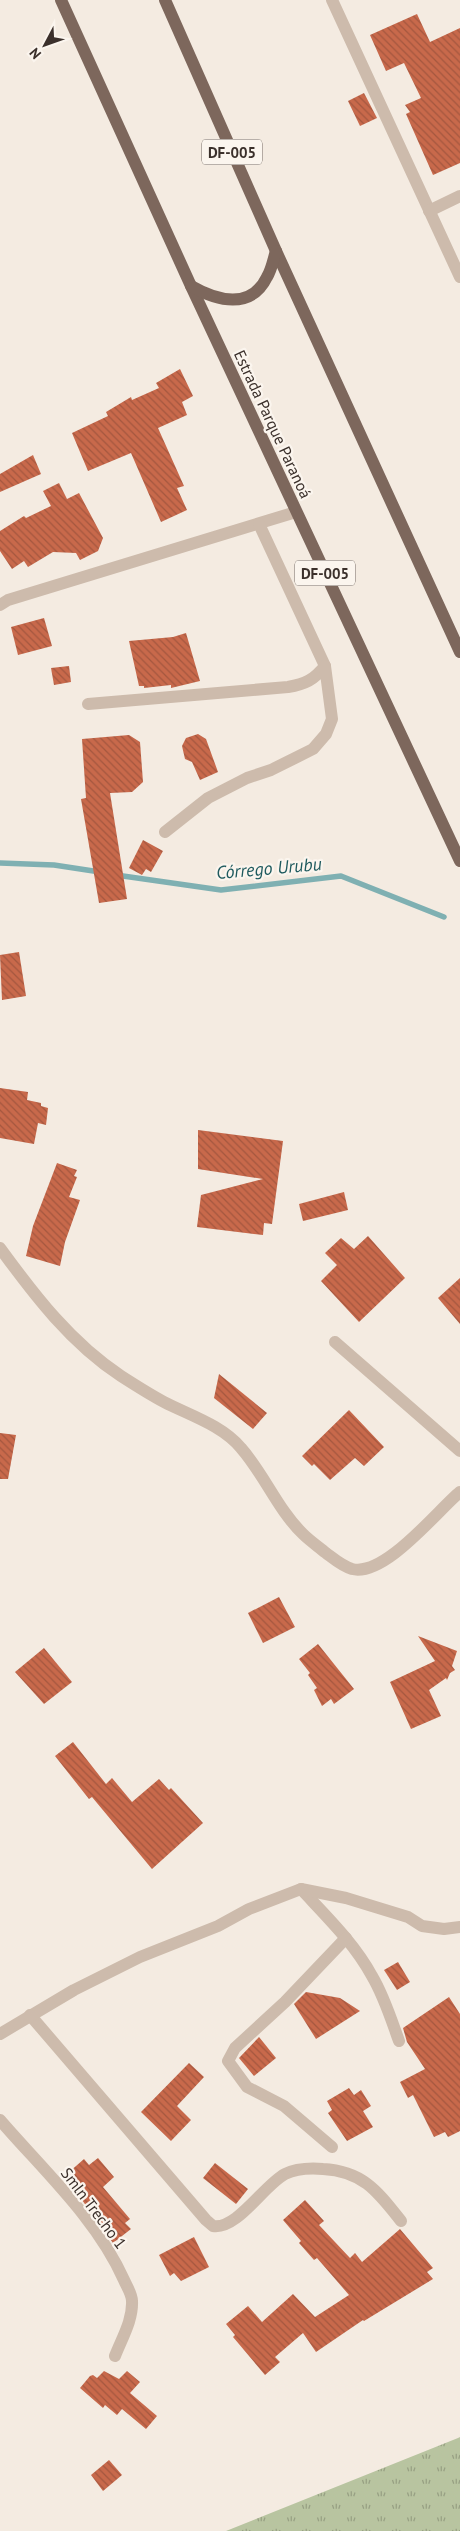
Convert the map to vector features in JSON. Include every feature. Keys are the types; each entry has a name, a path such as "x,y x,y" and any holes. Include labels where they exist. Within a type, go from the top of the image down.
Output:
{"main road":[{"name":"Estrada Parque Paranoá","path":"61,0 191,286 460,860"},
{"name":"DF-005","path":"165,0 276,251 460,652"},
{"path":"191,286 206,295 223,300 238,300 255,294 268,277 276,251"}],"street":[{"path":"332,0 460,277"},
{"path":"429,210 460,196"},
{"path":"0,605 8,600 296,512"},
{"path":"165,832 208,798 247,778 278,767 313,749 326,734 332,719 324,666 259,524"},
{"path":"88,704 288,687 305,684 316,678 324,666"},
{"path":"0,1248 43,1306 76,1340 120,1375 161,1400 221,1431 235,1441 302,1534 338,1562 354,1569 368,1567 384,1560 405,1547 442,1507 460,1492"},
{"path":"335,1342 460,1451"},
{"path":"0,2034 30,2015 140,1957 218,1926 249,1908 301,1889 346,1898 408,1918 422,1926 444,1929 460,1927"},
{"path":"301,1889 346,1938 372,1976 386,2005 399,2041"},
{"path":"332,2147 284,2106 247,2087 228,2061 235,2048 285,2002 346,1938"},
{"path":"30,2015 213,2226 230,2223 285,2174 303,2168 332,2170 365,2180 378,2191 401,2221"},
{"name":"Smln Trecho 1","path":"0,2120 65,2194 106,2246 121,2274 132,2299 132,2315 115,2356"}],"green space":[{"path":"460,2437 460,2531 226,2531 458,2438"}],"building":[{"path":"417,14 430,42 460,28 460,163 433,175 406,114 410,112 405,105 421,98 404,63 386,71 370,35"},
{"path":"364,93 377,118 360,126 348,101"},
{"path":"180,369 193,396 182,402 187,415 158,428 184,486 177,488 187,510 161,522 131,453 88,471 72,433 108,416 106,412 131,397 132,400 159,388 156,383"},
{"path":"33,455 41,474 0,492 0,474"},
{"path":"59,483 67,499 79,493 103,538 98,551 80,560 76,553 53,552 28,567 24,561 12,569 0,551 0,531 24,516 26,518 51,506 43,491"},
{"path":"44,618 52,646 18,655 11,627"},
{"path":"186,633 200,681 171,688 171,685 144,688 144,686 139,686 129,641 173,637"},
{"path":"69,666 71,682 54,685 51,668"},
{"path":"198,734 206,739 218,772 200,780 192,762 185,759 182,746 186,738"},
{"path":"129,735 140,742 143,782 132,792 110,793 127,899 99,903 81,799 86,798 82,739"},
{"path":"143,840 163,851 151,872 146,869 142,875 129,868"},
{"path":"19,952 26,996 2,1000 0,955"},
{"path":"0,1088 28,1092 27,1100 41,1103 41,1106 48,1108 46,1125 38,1123 34,1144 0,1138"},
{"path":"198,1130 283,1141 272,1224 264,1223 263,1235 197,1227 201,1195 263,1179 198,1169"},
{"path":"57,1163 77,1170 74,1176 77,1177 69,1197 80,1200 65,1242 60,1266 26,1256 33,1226"},
{"path":"344,1192 348,1210 303,1221 299,1204"},
{"path":"368,1236 405,1278 359,1322 321,1281 337,1265 325,1253 341,1238 354,1249"},
{"path":"460,1278 460,1324 438,1298"},
{"path":"219,1374 267,1413 253,1429 214,1398"},
{"path":"349,1410 384,1447 364,1466 355,1458 330,1480 314,1464 312,1466 302,1456"},
{"path":"0,1433 16,1435 8,1479 0,1479"},
{"path":"279,1597 295,1627 263,1643 248,1613"},
{"path":"418,1636 457,1651 452,1666 455,1670 450,1673 447,1680 446,1678 429,1690 441,1716 411,1729 390,1682 435,1661"},
{"path":"318,1644 354,1689 334,1704 331,1699 322,1706 314,1690 317,1688 308,1675 310,1673 299,1659"},
{"path":"44,1648 72,1682 44,1704 15,1672"},
{"path":"73,1742 106,1784 112,1778 132,1802 159,1779 169,1790 171,1788 203,1823 152,1869 92,1797 89,1799 55,1756"},
{"path":"398,1962 410,1982 397,1990 384,1970"},
{"path":"306,1992 340,1998 360,2011 316,2039 294,2004"},
{"path":"449,1997 460,2014 460,2131 448,2137 445,2132 434,2137 413,2095 408,2098 400,2082 425,2069 407,2042 403,2028"},
{"path":"259,2037 276,2058 254,2076 239,2058"},
{"path":"189,2063 204,2077 177,2106 191,2120 171,2141 141,2112"},
{"path":"349,2088 354,2095 361,2090 371,2106 363,2111 373,2127 347,2141 328,2113 332,2110 327,2101"},
{"path":"98,2158 114,2177 103,2187 130,2219 125,2223 131,2229 113,2243 82,2200 86,2197 71,2180 73,2178 68,2173 84,2159 89,2165"},
{"path":"215,2163 248,2189 236,2204 203,2178"},
{"path":"305,2200 324,2221 319,2225 350,2258 355,2253 362,2262 400,2229 433,2268 427,2272 433,2279 363,2320 316,2352 303,2333 275,2357 280,2362 265,2375 233,2337 235,2335 226,2324 248,2306 262,2322 293,2294 315,2317 349,2295 317,2258 314,2260 299,2243 301,2241 283,2220"},
{"path":"194,2237 209,2267 181,2281 174,2273 170,2276 159,2255"},
{"path":"104,2371 119,2379 127,2371 140,2382 130,2393 157,2416 146,2429 122,2409 117,2415 105,2405 103,2408 80,2388 90,2376 93,2375 97,2378"},
{"path":"109,2460 122,2475 103,2491 91,2475"}],"waterway":[{"name":"Córrego Urubu","path":"0,863 54,865 100,872"},
{"name":"Córrego Urubu","path":"116,875 221,890 341,876 444,917"}]}
